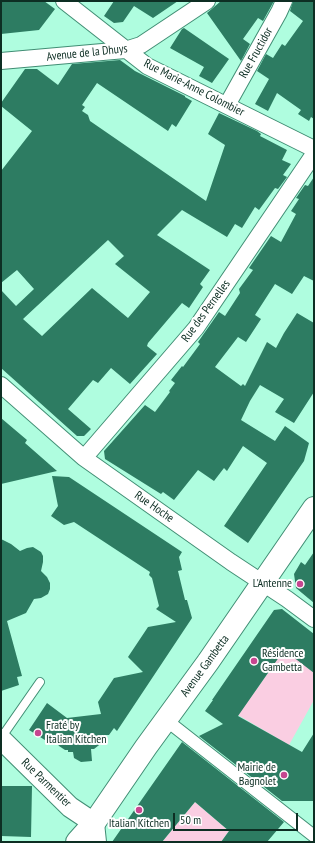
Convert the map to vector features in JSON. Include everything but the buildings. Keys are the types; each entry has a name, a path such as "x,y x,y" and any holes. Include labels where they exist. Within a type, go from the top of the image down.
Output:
{"main road":[{"name":"Avenue Gambetta","path":"77,842 92,836 166,720 208,662 314,508"}],"street":[{"name":"Rue Marie-Anne Colombier","path":"64,1 146,66 314,149"},
{"name":"Avenue de la Dhuys","path":"1,61 125,50 141,45 207,1"},
{"name":"Rue Fructidor","path":"227,105 284,1"},
{"name":"Rue des Pernelles","path":"84,458 196,328 314,154"},
{"name":"Rue Hoche","path":"1,385 84,458 314,620"},
{"path":"166,720 314,836"},
{"name":"Rue Parmentier","path":"1,739 70,807 92,836"}],"lane":[{"path":"1,739 40,682"}],"shaded area":[{"path":"281,645 314,673 314,700 289,745 231,711 246,704 273,666"},
{"path":"195,802 229,831 221,842 162,842"}],"place":[{"name":"L'Antenne","path":"300,584"},
{"name":"Résidence Gambetta","path":"254,661"},
{"name":"Fraté by Italian Kitchen","path":"38,733"},
{"name":"Mairie de Bagnolet","path":"284,775"},
{"name":"Italian Kitchen","path":"139,810"}]}
